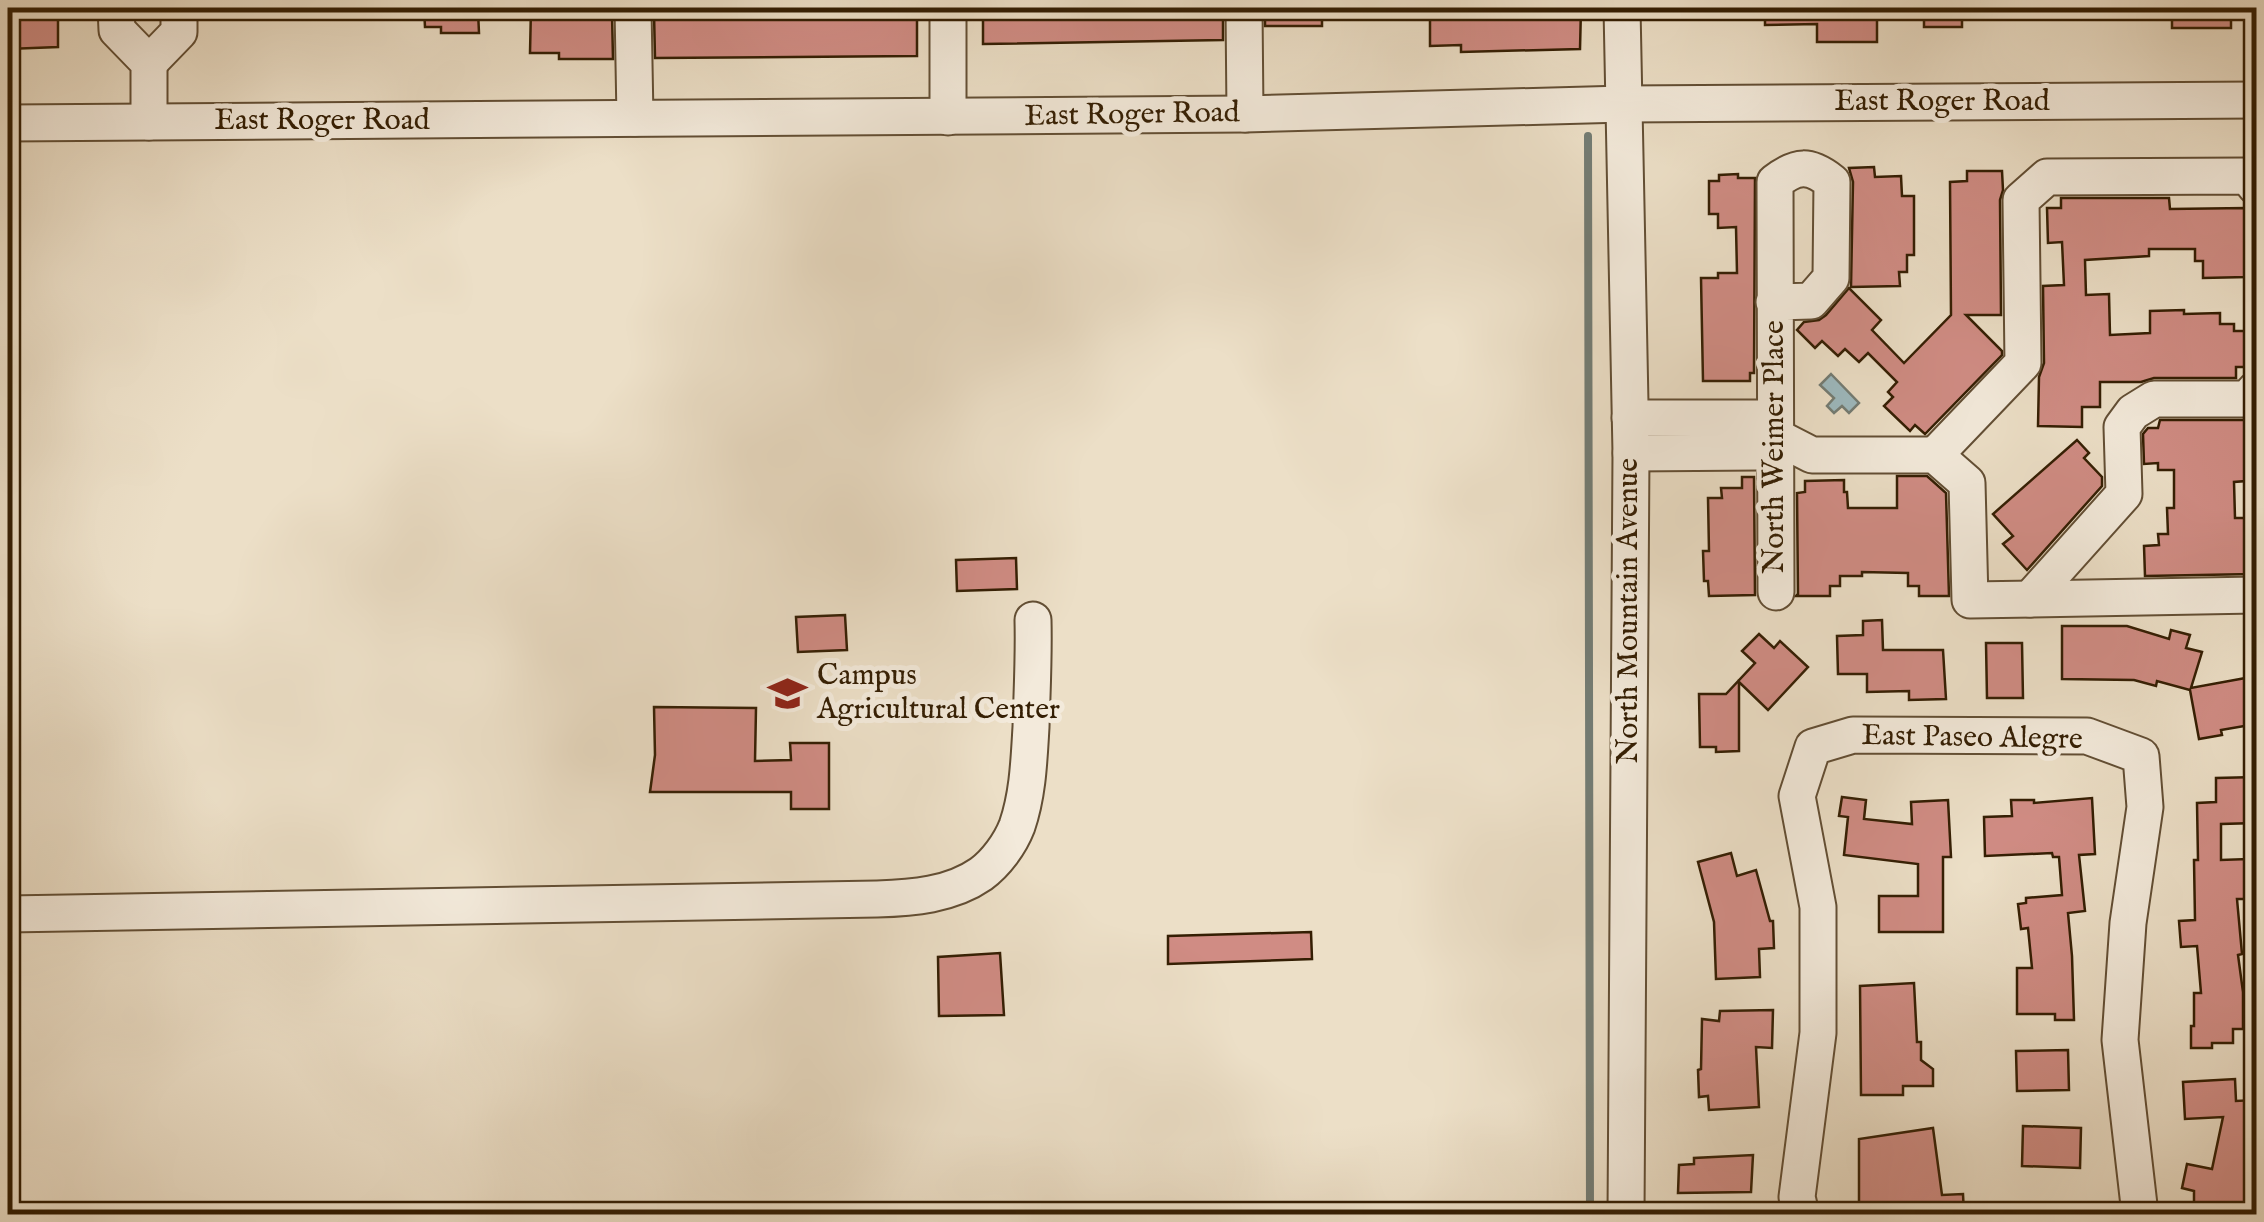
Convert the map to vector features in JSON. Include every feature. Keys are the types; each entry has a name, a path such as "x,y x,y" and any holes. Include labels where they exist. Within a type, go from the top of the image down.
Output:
{"street":[{"path":"116,8 116,30 149,62"},
{"path":"149,122 149,62 179,32 180,8"},
{"path":"634,8 635,118"},
{"path":"948,8 948,117"},
{"path":"1244,8 1245,114"},
{"name":"North Mountain Avenue","path":"1622,8 1630,418 1626,1214"},
{"name":"East Roger Road","path":"8,124 1245,114 1624,104 2256,100"},
{"path":"1935,456 2023,363 2022,200 2047,178 2247,176 2256,187"},
{"name":"North Weimer Place","path":"1774,302 1776,592"},
{"path":"2030,599 2124,494 2122,427 2132,412 2154,399 2247,399 2256,389"},
{"path":"1630,418 1762,418 1775,436 1812,455 1935,456 1967,482 1970,600 2256,595"},
{"path":"1630,453 1758,452 1775,436"},
{"path":"8,914 878,900 913,898 950,889 980,875 1001,855 1016,827 1028,777 1033,620"},
{"name":"East Paseo Alegre","path":"1800,1214 1798,1197 1818,1033 1818,907 1796,796 1813,747 1853,735 1873,735 2087,736 2141,756 2144,807 2128,923 2120,1040 2140,1214"}],"water":[{"path":"1831,374 1859,403 1849,413 1842,406 1834,413 1827,406 1834,398 1820,385"}],"building":[{"path":"8,8 58,8 58,47 8,49"},
{"path":"424,8 472,8 478,11 479,33 441,33 441,27 425,27"},
{"path":"531,8 587,8 587,14 612,14 613,59 559,59 559,53 530,53"},
{"path":"679,8 735,8 735,14 917,12 917,56 655,58 654,13 679,13"},
{"path":"983,8 1223,8 1223,40 983,44"},
{"path":"1265,8 1322,8 1322,26 1265,26"},
{"path":"1481,8 1581,8 1580,49 1461,52 1461,45 1430,46 1430,14 1481,13"},
{"path":"1765,8 1877,8 1877,42 1817,42 1817,24 1765,25"},
{"path":"1924,8 1962,8 1962,27 1924,27"},
{"path":"2172,8 2231,8 2231,28 2172,28"},
{"path":"1874,167 1875,177 1901,176 1902,196 1914,196 1914,255 1907,255 1907,272 1899,272 1900,286 1851,287 1853,182 1849,168"},
{"path":"1967,171 2002,171 2001,315 1966,315 2002,355 1925,434 1915,425 1910,431 1884,406 1893,397 1888,392 1897,382 1868,353 1859,362 1845,349 1838,356 1822,341 1815,348 1797,330 1804,322 1826,315 1849,288 1881,320 1872,330 1904,363 1951,315 1950,182 1967,181"},
{"path":"1738,174 1738,178 1755,178 1754,373 1750,373 1750,381 1703,381 1701,278 1737,273 1736,227 1718,228 1718,214 1709,214 1709,181 1719,181 1719,175"},
{"path":"2061,198 2169,198 2170,209 2246,208 2247,277 2203,278 2203,261 2195,261 2195,249 2149,249 2149,256 2085,260 2086,295 2109,294 2110,335 2150,333 2150,311 2220,313 2220,324 2234,324 2234,331 2247,331 2247,367 2236,367 2236,378 2100,382 2100,407 2082,407 2082,427 2038,426 2039,377 2044,363 2043,286 2064,285 2062,242 2048,243 2047,208 2061,208"},
{"path":"2256,418 2255,462 2245,462 2246,481 2234,482 2235,518 2256,518 2253,574 2145,576 2144,546 2159,545 2158,534 2168,534 2167,508 2174,508 2174,470 2158,470 2158,463 2144,464 2143,434 2148,428 2158,428 2160,420"},
{"path":"2077,440 2089,453 2084,458 2102,477 2102,486 2027,570 2003,544 2013,536 1993,514"},
{"path":"1897,476 1927,476 1946,493 1949,596 1919,596 1919,586 1908,586 1908,573 1862,572 1862,576 1840,576 1840,586 1830,586 1830,596 1796,596 1797,493 1805,492 1805,481 1844,480 1848,508 1897,508"},
{"path":"1742,477 1754,477 1755,595 1709,596 1703,551 1709,551 1708,498 1722,498 1721,488 1742,488"},
{"path":"1016,558 1017,589 957,591 956,560"},
{"path":"845,615 847,650 798,652 796,617"},
{"path":"1882,620 1883,650 1943,650 1946,699 1909,700 1909,691 1867,692 1867,674 1838,674 1837,636 1863,635 1863,621"},
{"path":"2062,626 2127,626 2169,639 2171,630 2190,635 2186,648 2202,652 2191,688 2251,677 2256,724 2221,730 2222,735 2199,739 2190,690 2157,681 2156,686 2134,680 2062,679"},
{"path":"1759,634 1774,648 1780,641 1808,667 1768,710 1739,682 1739,751 1716,752 1716,747 1700,747 1699,694 1726,694 1755,663 1742,651"},
{"path":"1986,643 2022,643 2023,698 1987,698"},
{"path":"654,707 756,708 755,761 791,760 790,743 829,743 829,809 791,809 791,792 650,792 655,755"},
{"path":"2256,777 2256,823 2221,824 2221,860 2248,859 2248,899 2237,899 2243,1029 2233,1029 2233,1043 2191,1048 2194,993 2201,993 2197,946 2181,947 2179,921 2195,920 2197,803 2216,802 2216,778"},
{"path":"1842,797 1866,800 1864,819 1912,824 1911,802 1948,800 1951,857 1943,857 1943,932 1879,932 1879,896 1918,896 1918,864 1844,855 1848,817 1839,816"},
{"path":"2092,798 2095,854 2079,855 2085,911 2068,913 2074,1020 2055,1020 2055,1014 2017,1014 2017,968 2032,968 2028,928 2021,929 2018,904 2026,903 2026,898 2062,895 2059,857 2052,853 1985,856 1984,817 2012,816 2011,800 2034,803"},
{"path":"1731,853 1737,876 1756,870 1773,921 1774,948 1759,949 1760,977 1716,979 1714,922 1698,862"},
{"path":"1311,932 1312,959 1168,964 1168,936"},
{"path":"1000,953 1004,1015 939,1016 938,957"},
{"path":"1914,983 1917,1042 1921,1042 1921,1060 1933,1069 1933,1086 1903,1086 1903,1095 1861,1095 1860,986"},
{"path":"1773,1010 1772,1048 1756,1047 1759,1107 1709,1110 1708,1096 1699,1097 1702,1019 1719,1021 1720,1011"},
{"path":"2068,1050 2069,1090 2017,1091 2016,1051"},
{"path":"2235,1079 2236,1101 2255,1100 2256,1180 2250,1214 2194,1214 2194,1191 2182,1188 2187,1164 2212,1169 2223,1117 2185,1119 2183,1082"},
{"path":"2023,1126 2081,1128 2080,1168 2022,1166"},
{"path":"1933,1128 1942,1195 1963,1194 1964,1214 1859,1214 1859,1139"},
{"path":"1753,1155 1751,1192 1678,1193 1679,1165 1694,1164 1694,1158"}],"waterway":[{"path":"1588,136 1590,1214"}],"place":[{"name":"Campus Agricultural Center","path":"787,693"}]}
